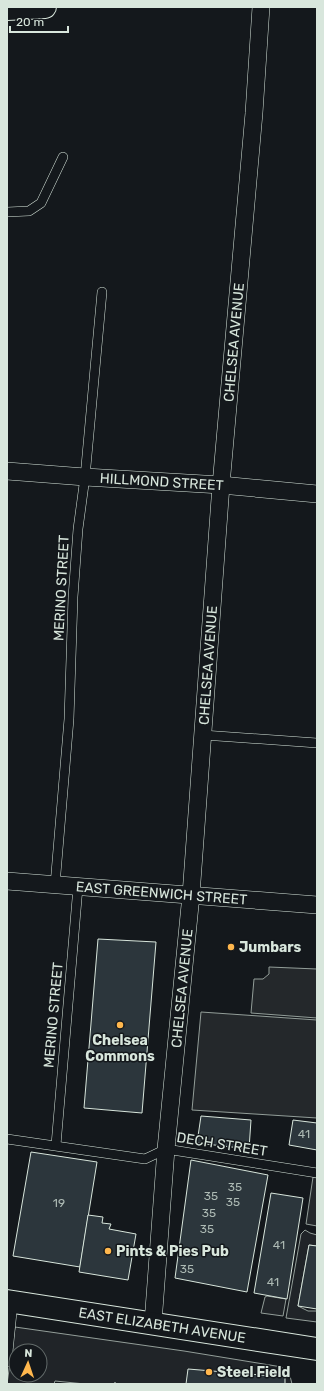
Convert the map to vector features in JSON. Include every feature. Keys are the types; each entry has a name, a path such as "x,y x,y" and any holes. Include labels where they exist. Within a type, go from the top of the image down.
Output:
{"main road":[{"path":"7,9 45,7"},
{"name":"EAST ELIZABETH AVENUE","path":"10,1302 317,1349"}],"street":[{"name":"CHELSEA AVENUE","path":"153,1323 166,1149 191,895 221,485 254,113 261,7"},
{"name":"HILLMOND STREET","path":"7,471 221,485 317,494"},
{"name":"EAST GREENWICH STREET","path":"7,881 317,905"}],"lane":[{"path":"7,212 30,211 40,203 63,157"},
{"name":"MERINO STREET","path":"55,885 68,719 78,529 85,477 102,292"},
{"path":"202,735 317,743"},
{"name":"MERINO STREET","path":"56,1145 78,887"},
{"name":"DECH STREET","path":"7,1138 146,1160 166,1149 317,1173"},
{"path":"7,1362 10,1302"}],"shaded area":[{"path":"269,967 317,969 317,1018 251,1013 254,979 263,979 269,974"},
{"path":"201,1012 317,1020 317,1118 192,1110"},
{"path":"313,1177 317,1178 317,1226 306,1224"},
{"path":"305,1230 317,1235 317,1246 309,1245 298,1306 308,1311 317,1311 317,1322 286,1318 301,1234"},
{"path":"265,1297 286,1299 283,1316 261,1313"},
{"path":"15,1327 184,1351 282,1367 281,1374 266,1374 290,1376 292,1384 116,1384 115,1382 114,1384 85,1384 55,1381 54,1384 7,1384 8,1377 8,1383 48,1383 48,1343 13,1343"}],"building":[{"name":"Chelsea Commons","path":"98,939 156,942 142,1113 84,1108"},
{"path":"201,1116 251,1120 249,1149 197,1143"},
{"path":"293,1120 317,1123 317,1150 289,1145"},
{"path":"31,1152 97,1162 80,1267 13,1256"},
{"path":"191,1160 268,1175 247,1292 175,1278"},
{"path":"271,1193 303,1198 287,1299 254,1293"},
{"name":"Pints & Pies Pub","path":"88,1215 103,1217 102,1223 111,1224 109,1229 136,1234 128,1280 79,1272"},
{"path":"309,1245 317,1246 317,1309 298,1306"},
{"name":"Steel Field","path":"188,1369 285,1377 285,1384 186,1384"}],"place":[{"name":"Jumbars","path":"231,947"},
{"name":"Chelsea Commons","path":"120,1025"},
{"name":"Pints & Pies Pub","path":"108,1251"},
{"name":"Steel Field","path":"209,1372"}]}
